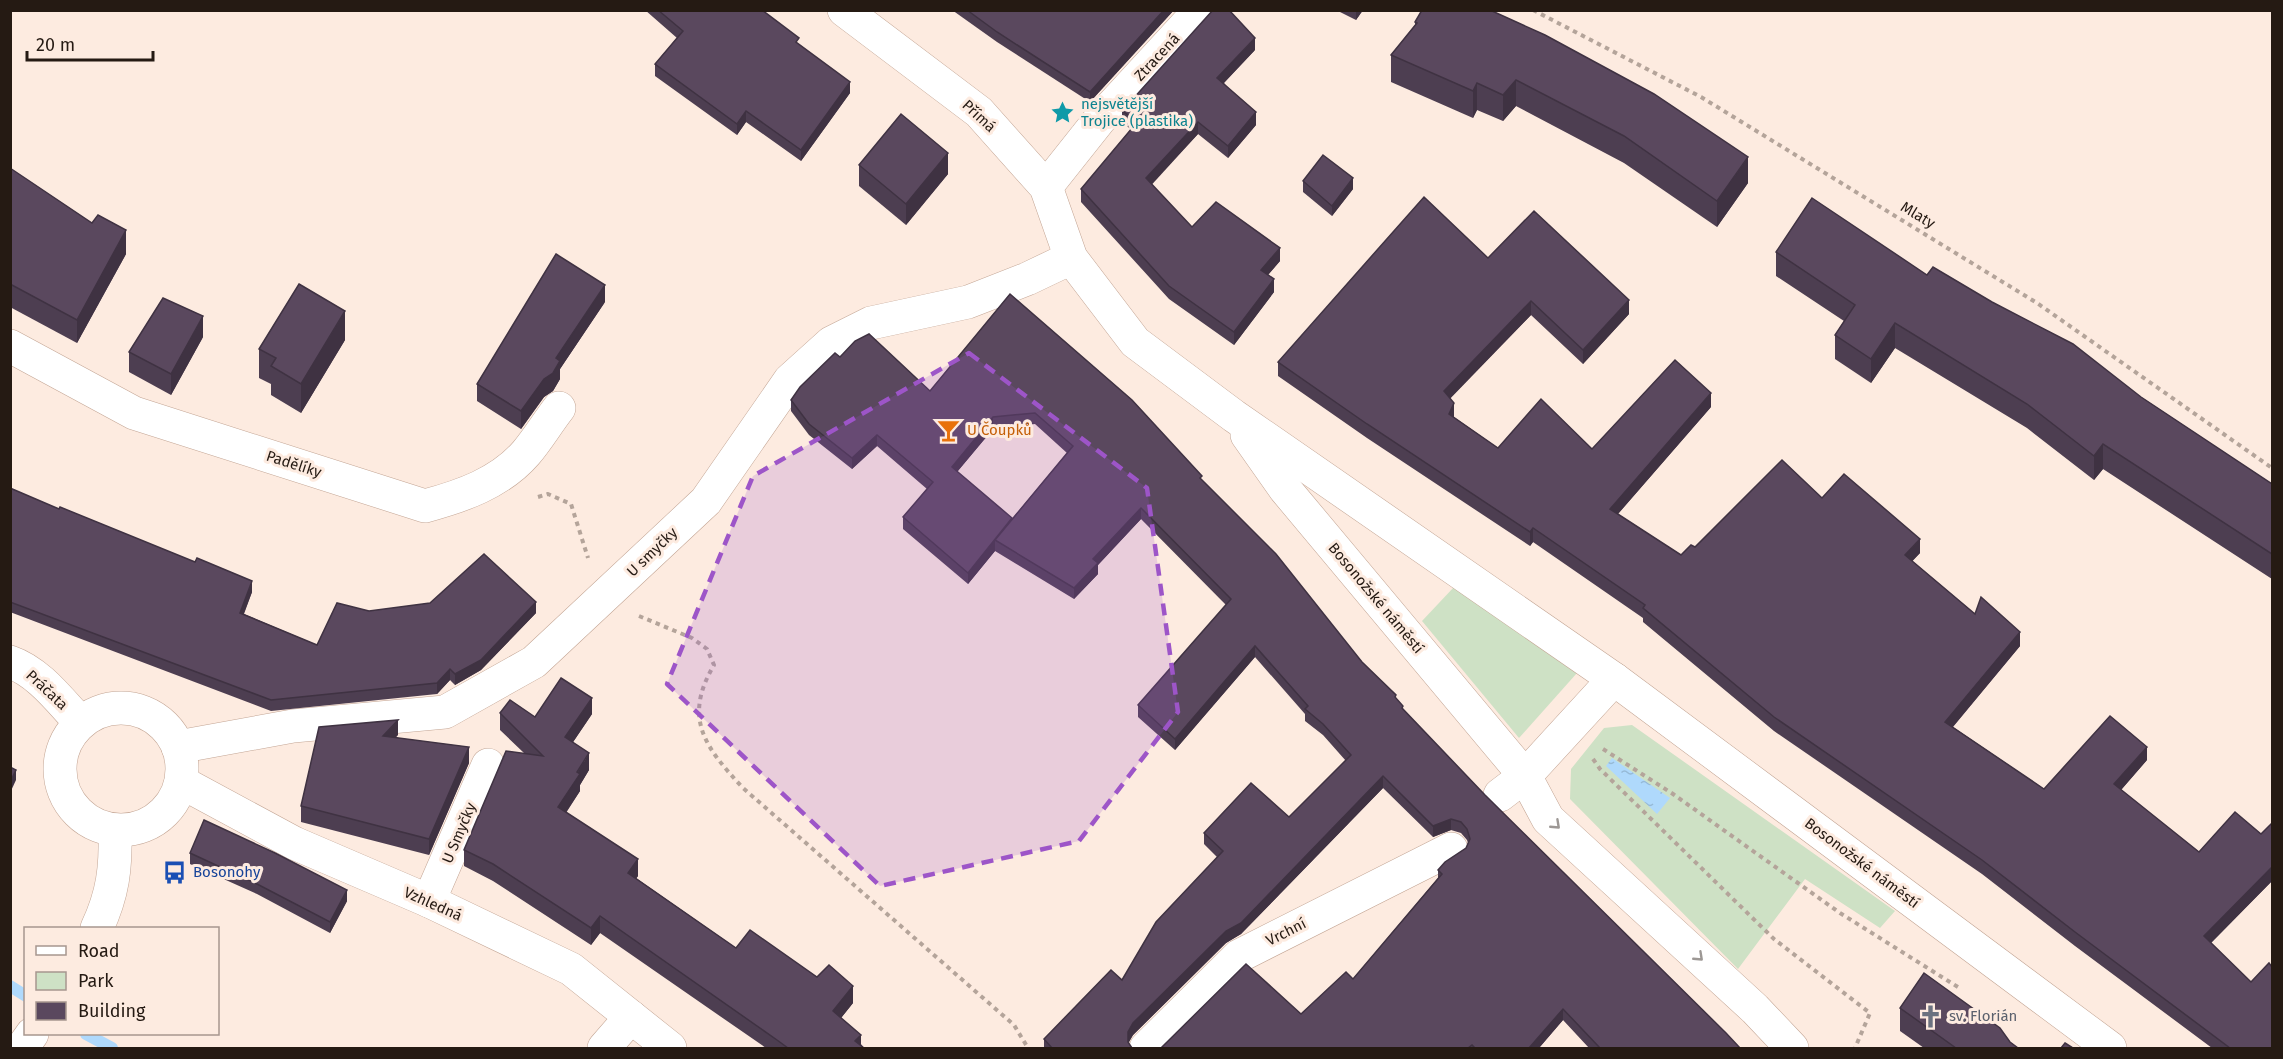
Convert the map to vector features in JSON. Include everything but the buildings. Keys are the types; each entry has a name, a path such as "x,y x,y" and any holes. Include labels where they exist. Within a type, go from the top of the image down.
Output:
{"street":[{"name":"Přímá","path":"843,10 979,112 1046,188 1071,258"},
{"name":"Ztracená","path":"1046,188 1100,119 1200,10"},
{"name":"Bosonožské náměstí","path":"1071,258 1135,342 1234,416 1614,679 2110,1048"},
{"name":"U smyčky","path":"178,747 293,726 445,712 534,662 706,501 790,380 831,343 871,323 968,302 1071,258"},
{"name":"Padělíky","path":"10,346 134,413 425,506 460,496 500,476 526,453 559,408"},
{"name":"Bosonožské náměstí","path":"1234,416 1285,489 1512,786 1755,1009 1792,1048"},
{"name":"Práčata","path":"10,662 34,675 80,722"},
{"path":"1512,786 1614,679"},
{"path":"121,707 136,709 149,715 171,734 178,747 182,765 181,782 176,796 157,818 130,830 115,830 97,825 81,815 69,802 61,784 59,765 63,748 70,734 80,722 107,709 121,707"},
{"name":"U Smyčky","path":"429,901 488,765"},
{"name":"Vzhledná","path":"181,782 294,843 429,901 571,969 670,1048"},
{"path":"97,927 108,904 113,883 116,861 115,830"},
{"name":"Vrchní","path":"1146,1048 1239,956 1451,849"},
{"path":"604,1048 631,1017"},
{"path":"22,1048 31,1035"}],"path":[{"name":"Mlaty","path":"1533,10 1701,97 2037,303 2272,468"},
{"path":"527,500 548,494 571,504 601,600 692,639 707,649 714,665 703,684 700,709 702,735 716,759 743,788 1014,1025 1028,1048"},
{"path":"1571,726 1672,794 1840,913 1964,991"},
{"path":"1571,726 1600,769 1774,939 1869,1013 1855,1048"}],"highlighted area":[{"path":"969,353 1147,488 1178,712 1079,841 880,886 667,684 753,476"}],"green space":[{"path":"1454,587 1577,673 1519,738 1422,621"},
{"path":"1632,725 1895,911 1880,928 1805,879 1738,969 1570,799 1571,769 1604,728"}],"water":[{"path":"1612,758 1670,798 1657,814 1606,766"}],"waterway":[{"path":"10,986 24,995"},
{"path":"88,1035 112,1048"}],"place":[{"name":"nejsvětější Trojice (plastika)","path":"1063,113"},
{"name":"U Čoupků","path":"949,430"},
{"name":"Bosonohy","path":"175,872"},
{"name":"sv. Florián","path":"1931,1016"}]}
